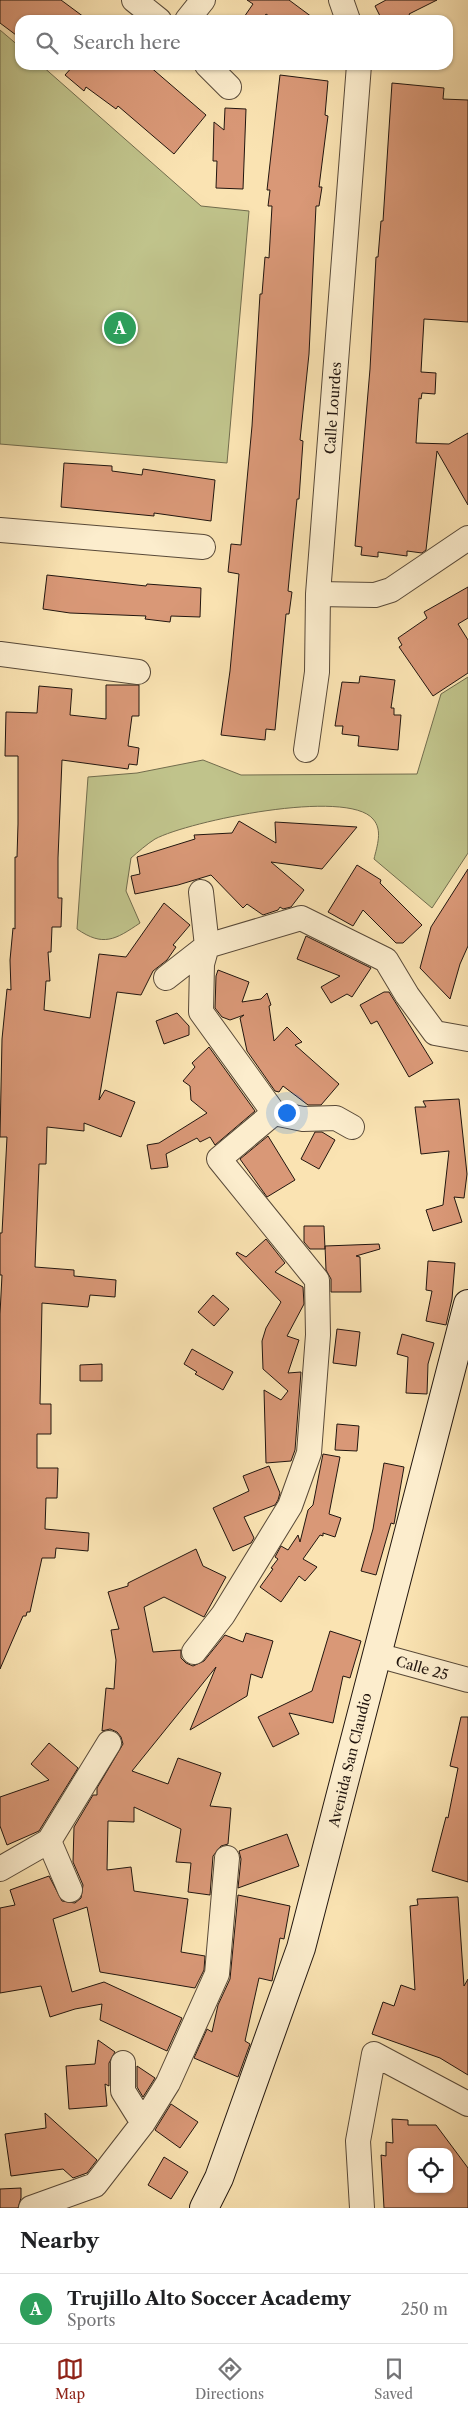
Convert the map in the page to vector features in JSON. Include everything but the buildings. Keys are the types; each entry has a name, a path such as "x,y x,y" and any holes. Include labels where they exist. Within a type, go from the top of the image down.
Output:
{"street":[{"path":"134,0 153,15"},
{"path":"191,15 203,0"},
{"path":"341,0 346,15"},
{"path":"212,70 229,87"},
{"name":"Calle Lourdes","path":"306,750 317,672 318,594 359,70"},
{"path":"0,530 203,547"},
{"path":"318,594 375,596 391,590 468,538"},
{"path":"0,654 138,672"},
{"path":"201,892 207,946 202,964 201,1012 274,1114 304,1119 336,1118 352,1126"},
{"path":"166,978 207,946 301,918 386,960 407,996 435,1033 468,1039"},
{"path":"194,1652 223,1615 290,1506 309,1453 318,1335 317,1280 219,1159 274,1114"},
{"name":"Avenida San Claudio","path":"204,2208 219,2178 301,1948 468,1304"},
{"name":"Calle 25","path":"377,1655 468,1680"},
{"path":"0,1869 49,1841 109,1743"},
{"path":"49,1841 70,1890"},
{"path":"31,2208 95,2185 142,2123 168,2083 217,1974 227,1858"},
{"path":"362,2208 358,2141 374,2054 468,2104"},
{"path":"123,2063 123,2091 142,2123"}],"green space":[{"path":"0,30 15,43 15,70 47,70 201,206 249,211 227,463 0,444"},
{"path":"468,677 468,853 432,908 374,859 379,833 373,819 358,810 333,807 302,807 232,817 200,824 155,839 131,858 126,891 140,923 123,934 109,939 94,938 77,929 88,777 137,773 203,760 241,775 417,774 441,694"}],"place":[{"name":"Trujillo Alto Soccer Academy","path":"120,328"}]}
